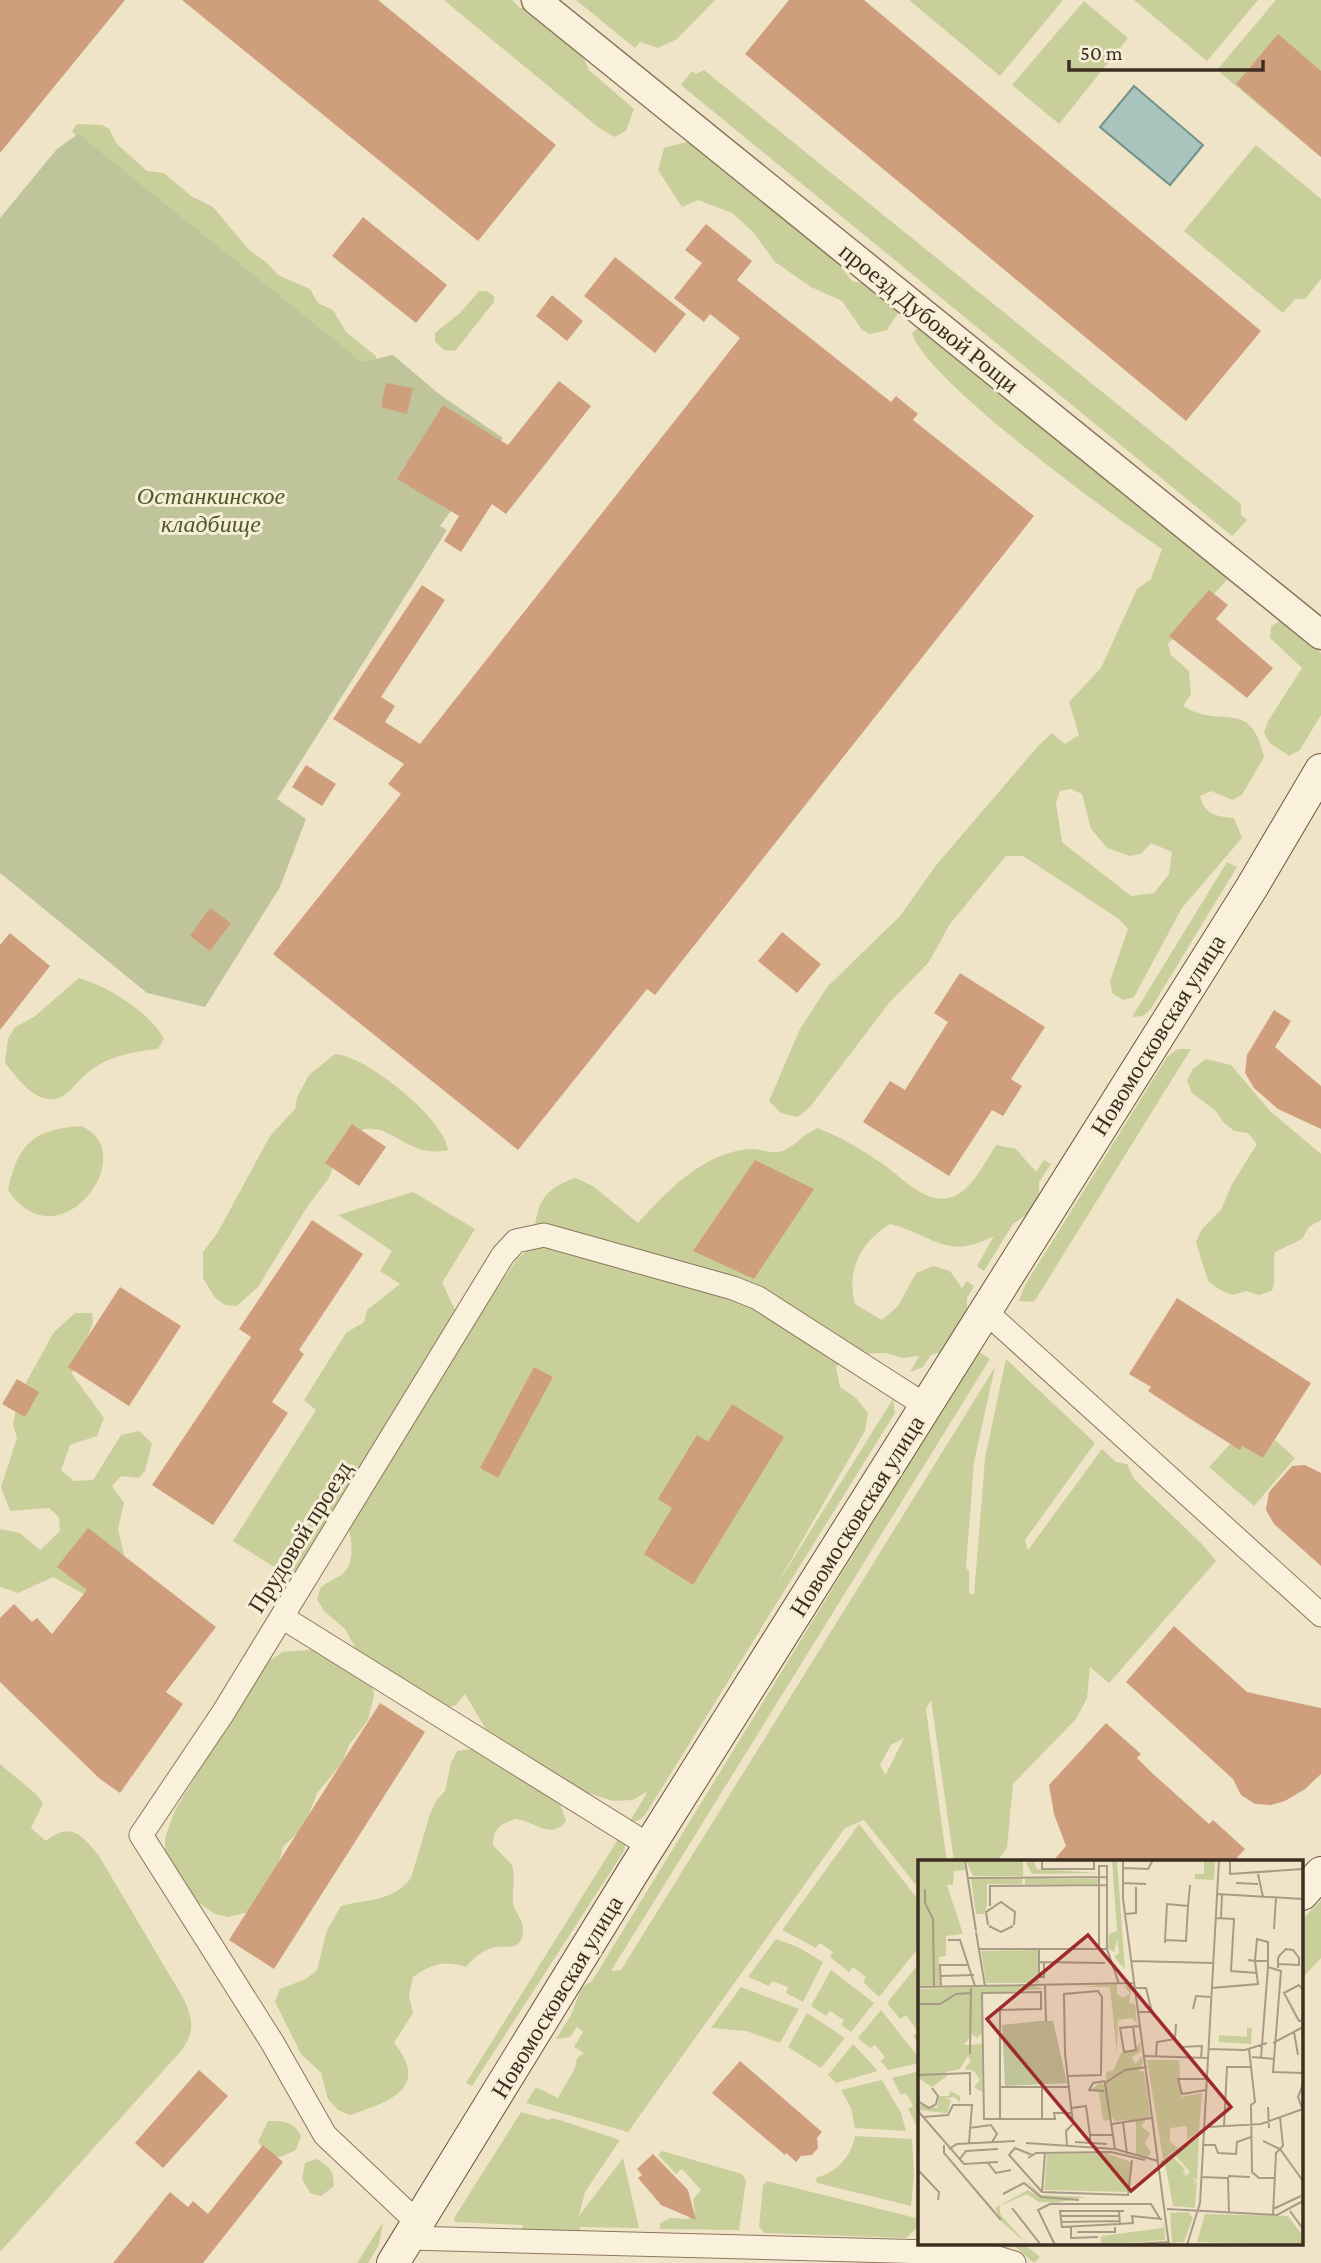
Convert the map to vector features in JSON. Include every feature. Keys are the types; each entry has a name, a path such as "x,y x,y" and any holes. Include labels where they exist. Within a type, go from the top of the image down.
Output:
{"main road":[{"name":"Новомосковская улица","path":"407,2241 650,1846 1252,887 1321,770"},
{"path":"1304,1892 1321,1873"}],"street":[{"name":"проезд Дубовой Рощи","path":"536,0 1321,635"},
{"name":"Прудовой проезд","path":"407,2241 324,2135 272,2042 141,1835 223,1713 503,1255 516,1241 544,1235 733,1288 758,1298 926,1406"},
{"path":"985,1311 1321,1615"},
{"path":"282,1617 650,1846"},
{"path":"407,2241 968,2253 985,2254 1014,2263"}],"green space":[{"path":"444,0 512,0 520,8 539,7 576,41 589,70 634,109 626,131 615,137 599,128"},
{"path":"576,0 715,0 677,39 658,48 640,42 635,48"},
{"path":"909,0 1063,0 1000,76"},
{"path":"1134,0 1258,0 1207,61"},
{"path":"1276,0 1321,0 1321,152 1318,155 1217,70"},
{"path":"1084,1 1128,38 1059,124 1012,85"},
{"path":"704,70 1241,504 1241,515 1247,520 1232,536 681,85 692,71 696,74"},
{"path":"77,124 102,125 109,129 117,144 147,171 164,173 191,196 213,207 249,250 278,275 310,289 318,303 333,310 346,332 376,356 376,364 370,370 79,141 72,131"},
{"name":"Останкинское кладбище","path":"78,134 362,362 393,355 439,394 503,438 440,526 447,530 277,799 306,819 280,887 205,1007 147,993 0,873 0,218 57,149"},
{"path":"697,139 817,235 852,281 866,284 900,310 887,330 870,334 862,330 842,301 811,287 775,262 753,232 732,213 698,200 682,207 658,170 664,148"},
{"path":"1256,145 1321,199 1321,279 1305,299 1295,299 1283,313 1184,231"},
{"path":"479,291 487,291 494,296 494,302 455,351 444,350 435,342 435,333 460,313"},
{"path":"922,325 1236,570 1168,644 1171,655 1189,671 1191,694 1183,706 1209,716 1242,720 1258,738 1264,757 1242,795 1232,800 1211,791 1200,796 1208,811 1234,818 1242,838 1182,908 1134,997 1123,1000 1112,993 1110,981 1128,929 1119,919 1023,856 1006,856 950,924 929,962 889,1003 810,1107 798,1117 781,1113 769,1101 800,1029 828,986 900,916 937,864 1039,745 1052,733 1065,744 1079,735 1069,702 1101,668 1137,589 1151,579 1162,549 1065,479 984,413 924,354 912,333","holes":["1071,789 1082,794 1091,829 1107,848 1130,856 1141,854 1151,843 1172,852 1169,874 1154,893 1131,896 1062,842 1056,803 1060,791"]},
{"path":"1280,621 1321,653 1321,715 1300,750 1289,756 1270,743 1264,733 1268,721 1302,668 1270,638 1271,626"},
{"path":"1227,862 1237,867 1150,1010 1143,1016 1132,1017"},
{"path":"79,978 127,1001 149,1019 164,1039 158,1049 131,1053 106,1061 87,1073 66,1094 57,1099 39,1097 17,1078 5,1063 8,1039 14,1028 34,1017"},
{"path":"1178,1049 1191,1049 1034,1302 1019,1301 1025,1285 1167,1057"},
{"path":"335,1054 365,1065 402,1091 433,1122 444,1137 448,1150 430,1151 415,1147 377,1129 364,1129 349,1136 332,1152 333,1167 329,1178 307,1207 258,1287 237,1306 225,1305 215,1298 203,1278 203,1252 218,1232 270,1136 295,1109 297,1097 309,1075"},
{"path":"1206,1059 1231,1065 1271,1112 1321,1154 1321,1220 1309,1227 1302,1239 1275,1252 1272,1291 1259,1295 1246,1291 1233,1295 1208,1281 1196,1242 1202,1229 1221,1210 1232,1184 1257,1144 1248,1133 1234,1131 1223,1122 1216,1111 1192,1093 1187,1080 1193,1069"},
{"path":"81,1126 98,1139 103,1158 99,1178 87,1197 70,1210 50,1216 28,1210 8,1190 23,1150 40,1135"},
{"path":"818,1128 865,1152 920,1192 942,1199 954,1197 965,1189 996,1145 1016,1149 1036,1172 1044,1160 1051,1164 1039,1182 1039,1196 1030,1212 1013,1224 984,1271 977,1266 994,1236 977,1243 952,1246 890,1224 864,1248 854,1268 855,1304 882,1320 898,1306 916,1273 933,1266 950,1271 962,1288 967,1281 974,1286 967,1298 967,1315 954,1349 931,1355 923,1367 910,1372 919,1356 903,1358 885,1353 849,1354 836,1367 840,1387 856,1398 868,1413 865,1431 776,1586 893,1399 895,1413 645,1815 638,1821 630,1821 648,1791 633,1800 613,1801 560,1784 494,1743 465,1694 456,1705 443,1709 359,1654 345,1629 324,1611 317,1599 321,1587 341,1575 350,1563 352,1548 347,1519 293,1579 233,1541 316,1410 304,1400 346,1333 364,1322 367,1310 400,1284 380,1271 392,1251 338,1215 413,1192 475,1229 442,1283 458,1316 473,1323 518,1258 533,1247 535,1222 541,1204 553,1189 562,1183 575,1178 593,1186 638,1223 674,1186 717,1157 750,1149 782,1151"},
{"path":"75,1313 92,1313 93,1323 72,1374 104,1418 97,1436 70,1445 61,1470 74,1481 93,1480 121,1435 139,1431 152,1443 145,1471 139,1478 121,1476 112,1486 124,1503 118,1529 127,1567 89,1597 53,1577 18,1593 0,1587 0,1529 20,1533 40,1550 60,1531 59,1517 49,1508 10,1511 1,1487 17,1438 13,1424 18,1397 54,1332"},
{"path":"978,1351 990,1359 611,1971 621,1970 995,1367 974,1462 966,1568 969,1571 969,1593 974,1595 985,1458 1006,1359 1095,1443 1025,1540 1028,1550 1102,1449 1116,1462 1127,1464 1134,1479 1200,1542 1216,1561 1109,1683 1090,1667 1087,1698 1076,1719 1013,1784 1007,1848 998,1860 954,1860 931,1700 926,1709 947,1860 918,1860 918,1888 864,1820 845,1828 628,2132 526,2103 536,2087 558,2098 575,2068 577,2058 584,2053 574,2047 583,2032 577,2027 570,2037 556,2039 571,2015 582,1987 592,1981","holes":["904,1738 885,1774 880,1765 891,1745"]},
{"path":"1275,1440 1295,1458 1254,1506 1209,1467 1230,1444 1240,1449 1242,1446 1263,1458"},
{"path":"319,1649 372,1686 374,1696 368,1720 349,1745 342,1763 317,1793 304,1827 283,1847 270,1898 254,1911 228,1917 215,1914 192,1898 165,1858 165,1838 175,1810 267,1662 283,1652"},
{"path":"471,1749 558,1798 566,1821 560,1827 549,1830 516,1819 506,1822 496,1831 493,1845 512,1865 513,1903 523,1929 520,1942 487,1950 466,1967 438,1965 413,1977 409,1995 413,2013 394,2043 404,2058 408,2071 407,2082 400,2091 379,2105 350,2115 338,2110 328,2099 321,2073 301,2054 275,2002 280,1989 306,1979 317,1970 327,1930 341,1906 388,1896 411,1878 430,1814 445,1791 451,1763 457,1751"},
{"path":"0,1764 37,1795 43,1804 31,1828 46,1841 62,1832 76,1833 99,1856 182,1996 189,2011 191,2031 181,2051 0,2252"},
{"path":"859,1824 918,1899 918,1948 879,1997 863,1982 866,1977 853,1967 849,1972 830,1957 833,1952 820,1943 816,1948 782,1930"},
{"path":"620,1836 626,1842 624,1851 472,2086 466,2083"},
{"path":"1321,1900 1321,1958 1304,1976 1304,1918"},
{"path":"776,1939 798,1947 823,1962 803,2002 786,1993 788,1987 772,1981 769,1986 748,1977"},
{"path":"918,1964 918,2032 906,2015 900,2019 887,2003"},
{"path":"831,1970 874,2003 851,2032 841,2025 844,2020 830,2011 826,2016 811,2006"},
{"path":"741,1987 799,2009 780,2043 746,2031 711,2028"},
{"path":"881,2010 918,2056 918,2063 888,2070 881,2061 885,2057 875,2045 870,2048 858,2038"},
{"path":"807,2013 845,2038 821,2068 788,2047"},
{"path":"853,2044 878,2071 836,2083 828,2075"},
{"path":"918,2072 918,2128 908,2109 913,2106 906,2093 901,2095 892,2078"},
{"path":"882,2080 901,2113 906,2131 855,2128 851,2108 841,2090"},
{"path":"521,2112 549,2120 553,2118 620,2140 585,2192 579,2216 623,2158 639,2228 580,2227 580,2233 521,2233 523,2225 455,2222 454,2218"},
{"path":"268,2121 283,2122 295,2127 301,2136 296,2150 280,2157 269,2156 258,2142"},
{"path":"855,2136 912,2139 914,2175 911,2206 817,2183 816,2178 842,2163"},
{"path":"662,2151 742,2174 746,2181 739,2230 660,2229 660,2223 670,2218 688,2219 695,2212 693,2199 701,2190 682,2169 676,2174 658,2155"},
{"path":"316,2159 330,2169 334,2181 334,2186 321,2196 310,2193 302,2179 305,2163"},
{"path":"767,2181 918,2219 918,2227 906,2238 764,2233 759,2226 763,2185"},
{"path":"383,2222 379,2245 368,2263 357,2263"},
{"path":"1014,2246 1026,2246 1040,2257 1034,2263"}],"water":[{"path":"1134,86 1203,145 1170,185 1100,127"}],"building":[{"path":"0,0 125,0 0,153"},
{"path":"182,0 378,0 556,145 478,241"},
{"path":"789,0 864,0 1261,331 1186,421 745,54"},
{"path":"1278,34 1321,71 1321,157 1236,84"},
{"path":"363,217 447,285 416,323 332,256"},
{"path":"706,224 752,261 737,280 891,402 896,396 918,414 913,420 1034,516 655,995 647,989 518,1150 273,954 401,794 388,784 404,764 333,719 422,585 445,600 381,697 395,706 385,722 420,744 740,338 710,314 704,322 674,298 702,263 685,250"},
{"path":"615,257 686,314 655,353 584,296"},
{"path":"552,295 583,321 567,341 536,316"},
{"path":"559,381 591,406 506,514 492,504 461,552 444,541 459,516 397,479 443,405 508,445"},
{"path":"386,383 413,388 407,414 381,407"},
{"path":"1209,590 1228,605 1216,619 1273,668 1247,698 1169,636"},
{"path":"306,765 336,784 322,806 292,787"},
{"path":"210,908 231,923 210,951 190,936"},
{"path":"782,932 821,964 797,993 758,961"},
{"path":"10,933 50,966 0,1030 0,945"},
{"path":"960,973 1045,1027 1011,1079 1022,1086 1003,1116 992,1110 949,1176 863,1122 890,1081 905,1090 948,1022 934,1013"},
{"path":"1274,1010 1291,1021 1275,1047 1321,1086 1321,1129 1278,1109 1254,1088 1245,1073 1247,1055"},
{"path":"352,1124 386,1147 359,1186 325,1163"},
{"path":"755,1160 814,1189 754,1279 693,1251"},
{"path":"312,1220 363,1254 299,1350 304,1354 272,1402 288,1413 213,1525 152,1485 251,1337 239,1329"},
{"path":"120,1287 181,1326 129,1406 68,1367"},
{"path":"1177,1298 1311,1383 1263,1458 1242,1446 1240,1450 1192,1420 1148,1391 1151,1387 1129,1374"},
{"path":"534,1367 553,1377 498,1478 480,1468"},
{"path":"17,1379 39,1392 25,1417 2,1404"},
{"path":"732,1404 784,1437 693,1585 644,1554 672,1508 658,1499 697,1435 708,1442"},
{"path":"1305,1465 1321,1473 1321,1566 1274,1524 1266,1510 1269,1492 1292,1466"},
{"path":"88,1528 216,1627 166,1692 183,1704 120,1793 100,1779 0,1682 0,1618 14,1604 32,1622 37,1618 52,1634 87,1590 57,1567"},
{"path":"1174,1626 1247,1692 1321,1708 1321,1774 1305,1789 1285,1801 1271,1805 1255,1804 1241,1795 1233,1779 1126,1682"},
{"path":"380,1703 425,1732 274,1969 229,1940"},
{"path":"1106,1723 1141,1754 1137,1758 1152,1773 1209,1824 1213,1820 1245,1849 1235,1860 1054,1860 1066,1846 1054,1814 1049,1785"},
{"path":"740,2061 822,2132 817,2138 818,2148 812,2155 801,2156 796,2162 712,2093"},
{"path":"199,2070 228,2096 163,2168 135,2143"},
{"path":"263,2145 283,2162 203,2263 113,2263 170,2192 188,2207 193,2201 208,2214"},
{"path":"653,2154 688,2190 696,2220 661,2205 638,2178 642,2175 637,2169"}]}
